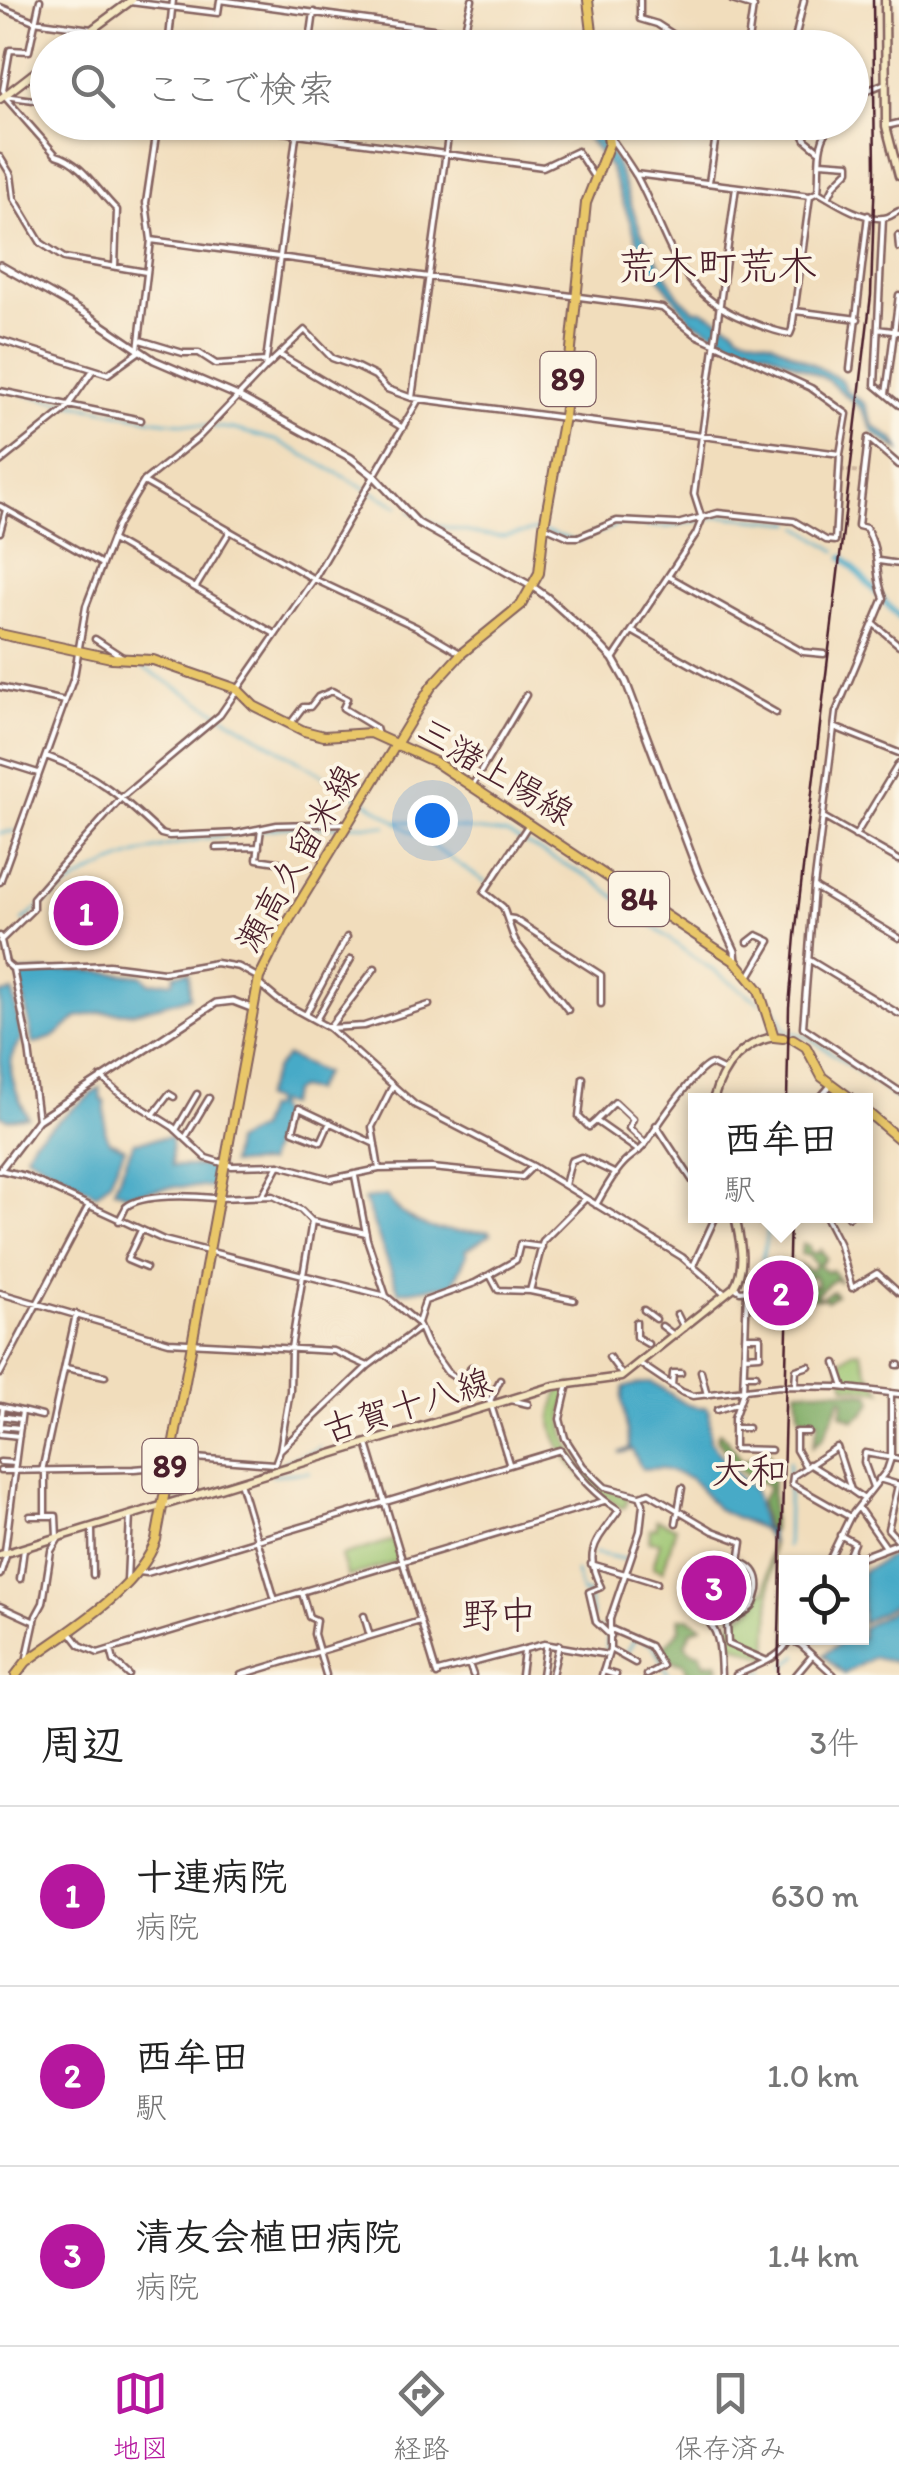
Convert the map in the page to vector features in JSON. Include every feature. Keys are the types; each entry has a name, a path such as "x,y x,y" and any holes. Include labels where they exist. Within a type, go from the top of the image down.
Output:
{"main road":[{"path":"588,0 592,30"},
{"path":"885,0 886,126 899,176"},
{"path":"91,29 131,1"},
{"path":"3,96 30,76"},
{"name":"89","path":"534,586 564,417 586,203 609,140"},
{"name":"瀬高久留米線","path":"16,1675 26,1662 126,1585 150,1556 163,1505 258,980 283,930 430,687 462,654 510,616 534,586"},
{"name":"三潴上陽線","path":"0,634 153,660 237,690 254,706 322,736 360,732 398,742 529,823 736,962 762,996 778,1037"},
{"path":"717,1093 725,1072 751,1042 778,1037"},
{"path":"797,1041 817,1070 844,1093"},
{"path":"873,1118 899,1139"},
{"path":"623,1376 734,1288 740,1278 742,1254 735,1223"},
{"name":"古賀十八線","path":"4,1554 492,1404 568,1384 623,1376"}],"street":[{"path":"32,30 40,0"},
{"path":"170,30 173,0"},
{"path":"131,1 218,13 220,0 441,30"},
{"path":"640,0 640,19 665,30"},
{"path":"732,0 754,3 750,30"},
{"path":"797,30 804,0"},
{"path":"463,30 471,3"},
{"path":"0,7 34,21 91,29"},
{"path":"311,30 314,12"},
{"path":"30,44 29,50 10,50 3,90 3,96 30,126"},
{"path":"869,87 886,83"},
{"path":"3,96 30,100"},
{"path":"886,126 899,123"},
{"path":"43,140 56,155 82,170 117,210 115,266"},
{"path":"0,340 108,374 139,350 151,240 146,203 155,140"},
{"path":"266,368 295,140"},
{"path":"339,140 543,168 577,151 595,174"},
{"path":"447,140 416,399 403,428 314,579 220,715 123,796 33,898 33,909 0,939 6,963 14,969 108,964 164,972 218,962 239,967 328,1028 429,1113 534,1166 693,1266 727,1295"},
{"path":"609,140 635,174 683,272 698,291 719,311 778,333 790,334 810,196"},
{"path":"709,183 715,140"},
{"path":"806,140 818,150 822,162 818,192"},
{"path":"818,150 822,140"},
{"path":"0,157 11,174 14,198 41,243 64,258 146,272"},
{"path":"822,162 850,164 828,198"},
{"path":"635,174 810,196 818,192"},
{"path":"613,659 696,534 701,516 694,494 700,434 736,187"},
{"path":"818,192 868,215 883,218 899,211"},
{"path":"850,369 868,215"},
{"path":"883,218 875,385 899,405"},
{"path":"898,236 899,248"},
{"path":"151,240 662,308 696,335 811,388 847,414 840,454 835,541 826,540 794,521 718,513 677,524 617,521 578,537 544,526"},
{"path":"0,265 86,314 139,350 238,396 330,446 375,477 418,523 534,586 579,624 613,659 626,682 698,872 735,951 736,962"},
{"path":"886,394 899,296"},
{"path":"795,311 858,319"},
{"path":"878,329 897,331"},
{"path":"0,882 65,701 80,650 86,606 130,502 144,482 199,438 305,330 332,358 375,376 388,389 416,399 840,454"},
{"path":"140,340 184,353 199,353 216,364 266,360"},
{"path":"280,355 403,428"},
{"path":"0,462 70,404 93,370"},
{"path":"0,391 141,420"},
{"path":"797,1041 803,1028 814,887 834,727 840,700 884,598 879,561 866,528 858,526 868,438 899,465"},
{"path":"144,482 314,579 462,654"},
{"path":"0,532 3,508 102,564"},
{"path":"196,587 230,531"},
{"path":"112,540 275,634"},
{"path":"879,561 899,564"},
{"path":"668,576 803,652 824,654"},
{"path":"874,624 899,645"},
{"path":"632,631 776,713"},
{"path":"95,639 124,658"},
{"path":"0,687 65,701"},
{"path":"290,724 304,707 332,691 348,699 343,708 376,728 378,734"},
{"path":"472,786 526,696"},
{"path":"834,727 899,753"},
{"path":"46,756 79,768 123,796 161,834 170,836 348,823"},
{"path":"0,761 39,773"},
{"path":"856,836 899,763"},
{"path":"822,817 899,860"},
{"path":"529,823 484,892 503,907 515,941 568,1010"},
{"path":"260,829 257,860 284,864"},
{"path":"216,848 258,846"},
{"path":"814,887 899,938"},
{"path":"507,918 514,918 601,975 601,1004"},
{"path":"748,942 757,936 770,941 750,976"},
{"path":"306,1014 347,937"},
{"path":"316,1020 351,959"},
{"path":"808,960 896,1012 899,1001"},
{"path":"328,1028 376,968"},
{"path":"14,969 38,1120"},
{"path":"251,1008 233,1001 216,1003 101,1077 38,1120 0,1170 25,1176 141,1230 386,1296 418,1326 447,1372 492,1404"},
{"path":"328,1028 364,1026 429,1005"},
{"path":"803,1028 899,1091"},
{"path":"596,1204 699,1070 711,1064 725,1072"},
{"path":"101,1077 119,1094 176,1130 206,1158 224,1163 261,1168 279,1164 331,1179 379,1169 432,1168 522,1177 534,1166"},
{"path":"583,1078 579,1117 589,1126 615,1102 634,1119 629,1128 646,1143"},
{"path":"824,1093 832,1084"},
{"path":"379,1169 372,1127 394,1086"},
{"path":"153,1115 169,1094 174,1098"},
{"path":"176,1130 196,1094"},
{"path":"186,1138 209,1098"},
{"path":"330,1122 320,1142 293,1131 299,1108 330,1122 375,1144"},
{"path":"596,1120 639,1151"},
{"path":"656,1125 688,1174"},
{"path":"565,1185 570,1162 581,1157 616,1174"},
{"path":"262,1196 279,1164"},
{"path":"355,1176 366,1233 386,1296"},
{"path":"118,1221 126,1207 139,1202 186,1196 273,1196 312,1221 366,1233"},
{"path":"530,1291 544,1241 586,1198"},
{"path":"0,1374 88,1207"},
{"path":"0,1471 170,1466 195,1458 274,1468 290,1390 291,1348 312,1221"},
{"path":"693,1266 713,1223"},
{"path":"828,1223 852,1288 877,1272 899,1293"},
{"path":"141,1230 127,1260 146,1268"},
{"path":"280,1450 368,1366 418,1326 425,1301 516,1260 520,1244 542,1247"},
{"path":"490,1275 498,1290 530,1291 574,1300"},
{"path":"734,1288 764,1288"},
{"path":"747,1290 743,1392 734,1428 735,1450 770,1450"},
{"path":"0,1292 169,1342 334,1351 368,1366"},
{"path":"644,1310 656,1320"},
{"path":"46,1516 43,1471 76,1314"},
{"path":"678,1314 684,1328"},
{"path":"636,1322 635,1334 648,1344"},
{"path":"662,1326 674,1336"},
{"path":"744,1356 760,1356 760,1337 745,1337"},
{"path":"609,1357 623,1376"},
{"path":"639,1363 693,1396 794,1386 899,1394"},
{"path":"836,1363 844,1388"},
{"path":"794,1386 796,1370 809,1366"},
{"path":"464,1384 471,1367"},
{"path":"64,1368 105,1376"},
{"path":"701,1371 707,1395"},
{"path":"672,1386 672,1373 681,1374"},
{"path":"744,1375 756,1376"},
{"path":"500,1380 492,1404 510,1464"},
{"path":"568,1384 560,1419 565,1438 583,1466 605,1487 640,1496 648,1493 652,1484"},
{"path":"831,1555 850,1517 891,1458 891,1393"},
{"path":"510,1400 528,1404"},
{"path":"717,1410 739,1403"},
{"path":"0,1429 2,1406 42,1416"},
{"path":"0,1575 22,1411"},
{"path":"1,1416 21,1419"},
{"path":"0,1429 20,1428"},
{"path":"734,1428 748,1428"},
{"path":"0,1429 18,1436"},
{"path":"808,1432 796,1432 794,1450 807,1465 864,1498"},
{"path":"891,1438 899,1438"},
{"path":"367,1444 436,1674 544,1644 608,1652 635,1663"},
{"path":"872,1444 872,1454"},
{"path":"850,1517 792,1484 793,1476 837,1447 851,1490"},
{"path":"139,1572 560,1450 574,1472 619,1510 592,1553 591,1564 601,1587 589,1592 596,1622 652,1648 662,1666 646,1675"},
{"path":"873,1488 865,1453 899,1459"},
{"path":"0,1462 15,1463"},
{"path":"866,1555 899,1542 888,1529 899,1485 879,1480"},
{"path":"240,1482 275,1600"},
{"path":"676,1523 682,1488"},
{"path":"648,1493 712,1531 742,1542 739,1562"},
{"path":"616,1675 602,1673 610,1619 640,1530 640,1496"},
{"path":"68,1630 80,1645 98,1653 111,1650 604,1501"},
{"path":"858,1508 886,1547"},
{"path":"698,1520 702,1512"},
{"path":"126,1585 130,1515"},
{"path":"26,1662 51,1552 58,1538 56,1516 32,1516 34,1524"},
{"path":"92,1527 93,1575"},
{"path":"633,1528 640,1530"},
{"path":"840,1535 854,1543 850,1555"},
{"path":"20,1579 24,1549"},
{"path":"714,1560 728,1558 754,1569 758,1589 752,1607 727,1624 728,1643"},
{"path":"591,1564 657,1582"},
{"path":"302,1592 309,1617 316,1620 314,1634 326,1675"},
{"path":"0,1606 35,1622"},
{"path":"364,1616 370,1636"},
{"path":"241,1675 420,1621"},
{"path":"710,1624 715,1628 721,1675"},
{"path":"719,1650 728,1643"},
{"path":"728,1643 757,1661 767,1661 786,1645"},
{"path":"546,1675 559,1645"},
{"path":"799,1645 834,1675"},
{"path":"546,1646 546,1675"},
{"path":"111,1650 114,1661 129,1675"},
{"path":"520,1675 524,1651"},
{"path":"796,1675 813,1655"},
{"path":"736,1675 757,1661"},
{"path":"469,1664 472,1675"}],"green space":[{"path":"802,1244 809,1246 810,1252 818,1253 821,1249 826,1258 819,1266 827,1272 832,1270 840,1282 835,1279 816,1294 819,1298 833,1291 836,1295 827,1301 802,1299 802,1295 809,1295 803,1284 818,1286 814,1275 804,1280 799,1265 811,1271 816,1264 801,1254"},
{"path":"860,1351 869,1374 882,1391 845,1386 839,1362"},
{"path":"573,1384 563,1417 569,1445 595,1479 627,1496 622,1508 577,1470 559,1445 552,1415 561,1387"},
{"path":"797,1390 870,1394 872,1401 854,1420 841,1414 841,1398 823,1438 813,1446 819,1421 806,1421 799,1415"},
{"path":"719,1432 742,1461 769,1451 773,1470 772,1531 766,1528 760,1501 767,1485 741,1471 717,1439"},
{"path":"197,1460 194,1483 201,1485 201,1491 169,1501 173,1467"},
{"path":"656,1520 676,1527 663,1571 653,1567 660,1542 649,1541"},
{"path":"393,1540 400,1561 348,1577 341,1556"},
{"path":"770,1544 768,1658 729,1643 728,1625 753,1607 759,1591 766,1591"},
{"path":"679,1618 689,1618 702,1626 691,1631 685,1644 700,1653 705,1664 717,1662 719,1668 711,1675 688,1675 684,1663 666,1659 659,1652 680,1629"}],"water":[{"path":"589,140 601,140 615,160 641,232 679,296 694,310 702,310 739,333 772,342 841,380 846,390 865,404 873,425 895,441 899,450 874,433 861,408 826,379 691,320 644,258 610,168"},
{"path":"82,970 143,976 149,983 173,981 175,974 189,972 190,997 132,1013 102,1012 78,1017 54,1037 33,1044 19,973"},
{"path":"13,992 22,1040 12,1057 12,1077 28,1117 8,1119 0,1115 0,994"},
{"path":"287,1056 324,1073 313,1091 298,1088 287,1105 277,1102 276,1109 282,1116 267,1163 230,1164 234,1142 258,1129 266,1108 271,1108 273,1101 263,1098 275,1069"},
{"path":"100,1088 109,1141 125,1148 110,1181 96,1194 26,1154 33,1140"},
{"path":"171,1137 172,1166 219,1166 215,1187 173,1187 127,1194 114,1189 134,1142"},
{"path":"387,1196 420,1224 446,1231 491,1234 465,1250 467,1254 453,1284 399,1292 364,1199"},
{"path":"651,1382 683,1403 709,1410 710,1441 735,1473 754,1489 763,1527 770,1532 772,1544 762,1529 717,1509 690,1478 660,1468 642,1469 632,1450 619,1453 630,1448 622,1400 624,1387"},
{"path":"899,1552 899,1602 869,1619 869,1568"},
{"path":"899,1606 899,1663 874,1657 844,1674 823,1655 837,1645 869,1645 869,1624"}],"waterway":[{"path":"23,394 155,420 233,429 278,441 398,506"},
{"path":"410,511 440,526 483,535 503,537 538,530 577,541 620,524 668,527 720,516 793,523"},
{"path":"800,527 836,551"},
{"path":"843,557 899,617"},
{"path":"136,663 367,802 485,882"},
{"path":"399,821 507,834 592,879 759,1002"},
{"path":"349,825 386,826"},
{"path":"23,921 82,878 143,852 287,827 341,826"},
{"path":"0,833 15,831"},
{"path":"766,1006 776,1010 785,1030 810,1038 899,1100"},
{"path":"762,1260 769,1223"},
{"path":"285,1462 320,1447"},
{"path":"787,1547 789,1462"},
{"path":"272,1475 310,1472"},
{"path":"595,1553 628,1560"},
{"path":"576,1572 593,1617"},
{"path":"600,1628 608,1636 606,1651"},
{"path":"624,1657 636,1637 653,1645 669,1675"},
{"path":"477,1664 532,1649"},
{"path":"786,1666 798,1655"},
{"path":"754,1675 765,1672"}],"tunnel":[{"path":"841,470 864,472"}],"railway":[{"path":"787,1093 795,936 871,295 875,171 873,0"},
{"path":"778,1675 790,1223"}],"place":[{"name":"十連病院","path":"86,913"},
{"name":"西牟田","path":"781,1293"},
{"name":"清友会植田病院","path":"714,1588"}],"district":[{"name":"荒木町荒木","path":"717,266"},
{"name":"大和","path":"749,1471"},
{"name":"野中","path":"499,1615"}]}
